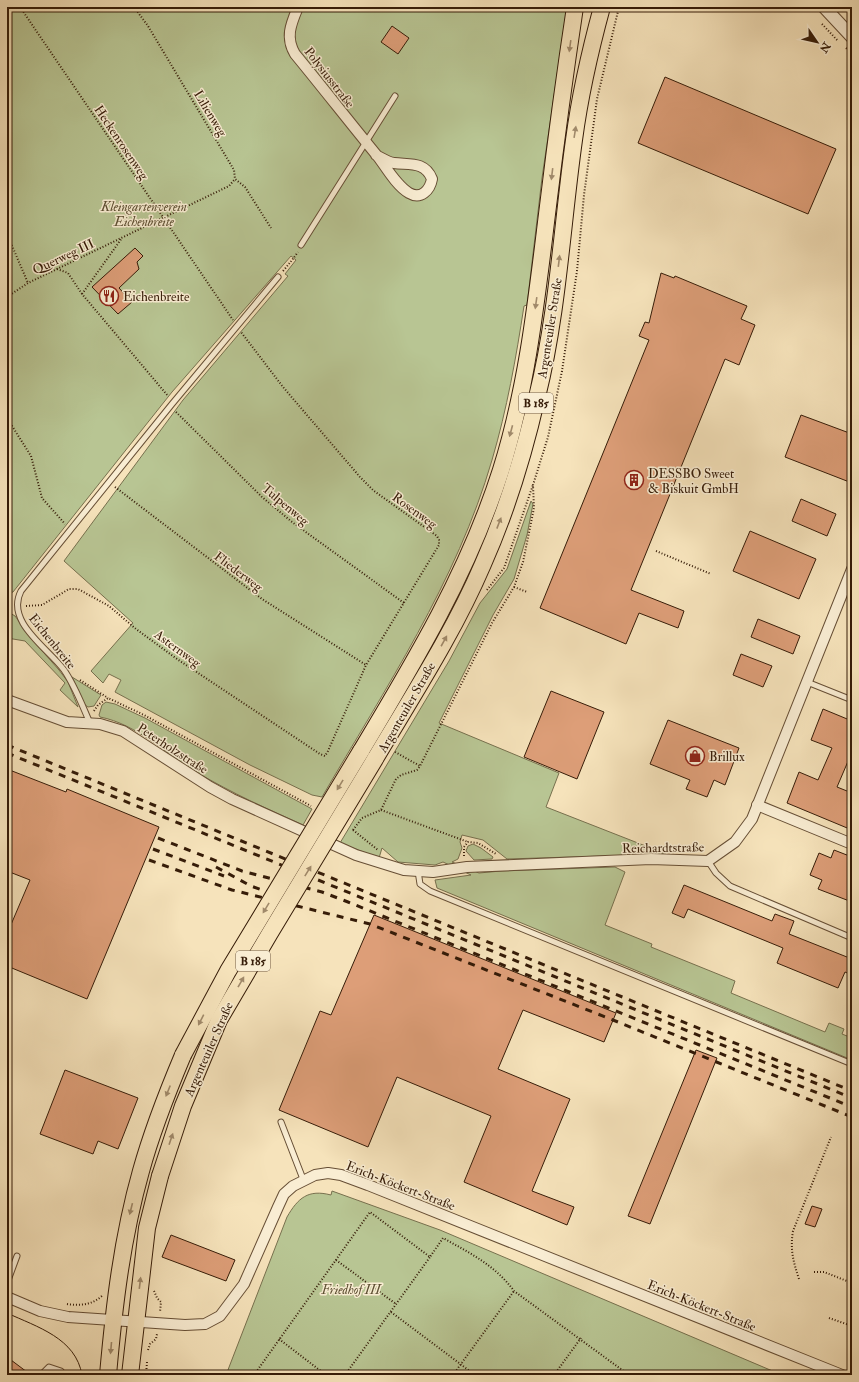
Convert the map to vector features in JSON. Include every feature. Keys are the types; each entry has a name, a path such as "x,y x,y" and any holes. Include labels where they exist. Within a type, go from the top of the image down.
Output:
{"main road":[{"name":"Argenteuiler Straße","path":"108,1375 113,1320 130,1214 141,1171 167,1092 183,1055 228,971 406,677 439,617 479,528 500,470 526,369 536,305 556,140 575,7"},
{"name":"Argenteuiler Straße","path":"130,1375 139,1285 147,1228 160,1176 183,1106 219,1020 375,760 464,606 504,512 522,457 538,396 548,346 580,96 602,7"}],"street":[{"name":"Polysiusstraße","path":"298,7 290,26 289,37 290,46 295,54 376,155 410,193 416,195 423,194 428,190 432,179 424,167 417,164 386,161 376,155"},
{"path":"824,7 852,37"},
{"name":"Reichardtstraße","path":"319,839 356,855 392,867 433,872 467,867 651,859 708,861 735,842 752,819 852,569"},
{"name":"Peterholzstraße","path":"7,700 67,722 110,726 123,731 210,787 319,839"},
{"path":"757,805 852,844"},
{"name":"Erich-Köckert-Straße","path":"7,1297 51,1315 185,1325 205,1324 220,1316 244,1284 284,1194 303,1179 328,1173 341,1175 368,1185 842,1375"}],"lane":[{"path":"301,246 395,96"},
{"name":"Eichenbreite","path":"90,723 73,686 63,669 21,620 16,606 21,591 107,483 278,277"},
{"path":"807,682 852,700"},
{"path":"708,861 716,873 730,886 852,938"},
{"path":"418,871 420,884 430,891 852,1064"},
{"path":"281,1122 303,1179"},
{"path":"7,1283 17,1256"},
{"path":"41,1375 49,1367 61,1371 64,1375"}],"path":[{"name":"Heckenrosenweg","path":"20,7 237,326"},
{"name":"Lilienweg","path":"134,7 148,26 234,170 235,179 245,187 271,228"},
{"path":"849,7 852,11"},
{"name":"Querweg III","path":"7,298 28,283 229,186 235,179"},
{"path":"7,234 28,283"},
{"path":"82,294 123,238"},
{"path":"278,277 288,263 294,260 301,246"},
{"name":"Tulpenweg","path":"57,269 68,273 82,294 169,396 174,410 262,497 310,536 404,603"},
{"name":"Rosenweg","path":"237,326 284,387 360,477 374,490 440,540 439,545 366,665 325,756"},
{"path":"7,418 31,456 42,498 71,528"},
{"name":"Fliederweg","path":"107,483 120,488 262,599 366,665"},
{"path":"656,551 711,574"},
{"path":"514,587 527,592"},
{"name":"Asternweg","path":"16,606 42,605 69,589 78,589 109,606 136,629 171,655 250,710 325,756"},
{"path":"63,669 108,698 144,715 312,807"},
{"path":"90,723 98,705 108,698"},
{"path":"393,750 420,766"},
{"path":"381,810 468,842 478,843 487,847 496,855 501,866"},
{"path":"353,830 381,852 392,867"},
{"path":"467,867 463,852 464,847 468,842"},
{"path":"799,1278 791,1255 790,1246 793,1231 831,1137"},
{"path":"254,1375 370,1212 430,1257"},
{"path":"346,1375 443,1238 482,1260 504,1277 514,1291 581,1338 629,1375"},
{"path":"336,1260 396,1304"},
{"path":"814,1272 824,1272 852,1283"},
{"path":"139,1285 153,1286 157,1298 161,1302 156,1340 150,1344 147,1352"},
{"path":"51,1315 53,1302 76,1305 85,1304 101,1297 104,1291"},
{"path":"453,1375 514,1291"},
{"path":"391,1312 475,1375"},
{"path":"829,1318 852,1326"},
{"path":"554,1375 581,1338"},
{"path":"279,1339 326,1375"},
{"path":"146,1375 147,1360"}],"green space":[{"name":"Kleingartenverein Eichenbreite","path":"7,7 567,7 542,178 527,305 524,306 511,383 492,460 460,549 418,633 322,797 312,795 250,765 115,692 121,680 109,674 103,683 91,671 133,623 64,561 183,400 288,276 285,274 296,260 291,256 172,392 13,592 7,594"},
{"path":"531,501 533,504 527,535 514,579 493,615 439,723 559,773 546,807 666,854 507,859 483,840 462,835 460,842 462,848 458,859 452,862 479,873 615,867 625,872 605,925 652,944 651,947 735,981 731,993 825,1032 829,1023 844,1029 842,1034 852,1038 852,1060 437,888 435,880 471,875 443,862 435,865 398,862 382,848 379,858 340,843 449,661 480,603 507,569"},
{"path":"7,611 15,616 68,682 78,707 60,690 65,683 25,641 7,638"},
{"path":"72,677 101,695 94,706 88,707 85,705"},
{"path":"106,702 115,704 145,718 312,809 303,825 250,800 186,766 127,726 100,717 99,715 102,705"},
{"path":"473,844 493,857 492,859 474,860 466,851 468,846"},
{"name":"Friedhof III","path":"332,1191 440,1230 782,1375 226,1375 291,1210 300,1200 310,1194 323,1193 331,1195"}],"building":[{"path":"392,26 409,38 398,54 381,42"},
{"path":"665,77 836,149 808,214 638,143"},
{"path":"135,248 143,256 137,262 139,269 119,288 132,302 118,314 92,287"},
{"name":"DESSBO Sweet & Biskuit GmbH","path":"661,273 674,278 675,276 747,306 741,319 755,325 739,365 725,359 631,590 684,611 678,628 639,613 626,644 540,608 649,340 639,336 645,322 649,323"},
{"path":"801,415 852,434 852,483 785,457"},
{"path":"801,499 836,514 827,536 792,521"},
{"path":"750,531 816,559 799,599 733,571"},
{"path":"758,619 800,636 793,654 751,637"},
{"path":"741,654 772,666 763,687 733,675"},
{"path":"551,691 604,712 577,779 524,757"},
{"path":"823,709 852,721 852,752 837,787 852,793 852,830 787,803 799,772 818,780 832,748 811,740"},
{"name":"Brillux","path":"668,720 739,748 725,785 714,780 707,797 686,789 690,780 650,764"},
{"path":"7,769 66,792 67,789 159,827 87,999 7,966 7,934 30,880 7,871"},
{"path":"834,850 852,857 852,902 818,889 822,880 810,875 819,853 831,858"},
{"path":"684,885 772,921 775,914 794,921 789,934 852,959 852,975 845,972 838,988 777,963 783,948 688,909 684,918 672,913"},
{"path":"374,915 616,1013 604,1042 523,1010 498,1069 570,1099 532,1191 574,1207 567,1225 464,1182 491,1116 397,1077 368,1147 279,1110 320,1011 331,1015"},
{"path":"696,1050 717,1058 650,1224 628,1216"},
{"path":"65,1070 138,1098 118,1149 98,1141 93,1154 40,1134"},
{"path":"812,1206 822,1209 815,1227 805,1224"},
{"path":"171,1235 235,1260 226,1281 162,1257"},
{"path":"7,1357 31,1375 7,1375"}],"tram line":[{"path":"7,1313 54,1335 64,1343 78,1362 82,1375"}],"railway":[{"path":"7,745 852,1091"},
{"path":"7,753 852,1098"},
{"path":"158,838 242,871 322,892 348,902 852,1107"},
{"path":"153,849 224,876"},
{"path":"149,860 232,890 370,924 613,1020 852,1117"},
{"path":"216,867 251,886 287,899"}],"place":[{"name":"Eichenbreite","path":"109,296"},
{"name":"DESSBO Sweet & Biskuit GmbH","path":"634,480"},
{"name":"Brillux","path":"695,756"}]}
